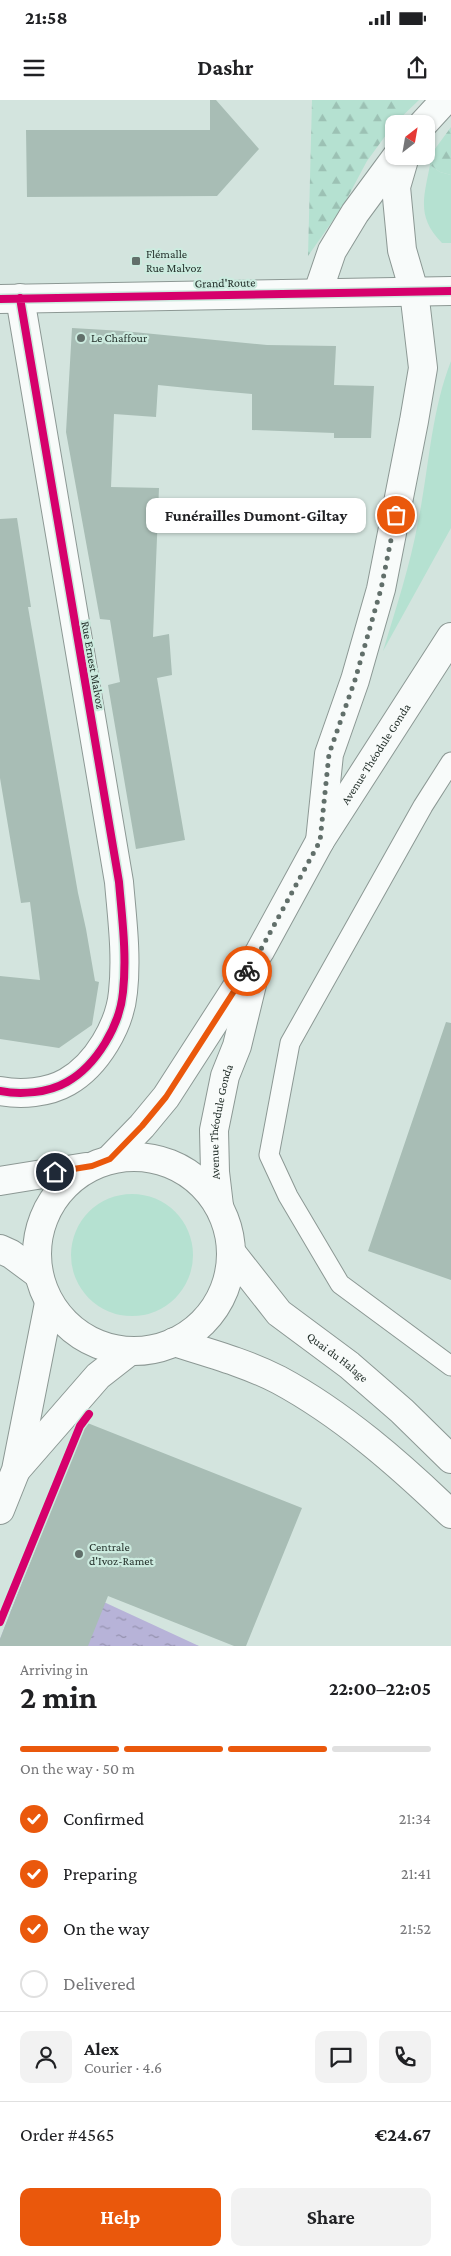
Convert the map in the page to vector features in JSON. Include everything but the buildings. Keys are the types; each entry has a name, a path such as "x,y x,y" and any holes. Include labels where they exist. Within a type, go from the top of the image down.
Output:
{"main road":[{"path":"431,115 445,100"},
{"path":"318,292 332,251 355,214 390,165"},
{"path":"320,841 329,754 355,680 381,589 423,368 414,291 402,250 396,187 402,165"},
{"name":"Grand'Route","path":"10,298 451,291"},
{"name":"Rue Ernest Malvoz","path":"0,1091 15,1094 41,1091 66,1083 83,1070 110,1034 123,994 125,970 119,882 10,298"},
{"name":"Avenue Théodule Gonda","path":"38,1274 37,1241 46,1210 66,1184 101,1162 142,1126 166,1097 260,951 320,841 451,637"},
{"name":"Avenue Théodule Gonda","path":"219,1208 215,1172 214,1130 225,1076 237,1046 260,951"},
{"path":"0,1181 135,1156 152,1159 184,1170 204,1186 219,1208 228,1229 231,1252 228,1280 216,1305 198,1327 174,1342 153,1349 130,1351 111,1348 84,1336 61,1318 49,1302 38,1274 11,1254 0,1249"},
{"name":"Quai du Halage","path":"231,1252 279,1313 349,1365 402,1411 451,1459"},
{"path":"0,1510 16,1470 49,1302"},
{"path":"174,1342 253,1368 279,1380 343,1421 393,1461 451,1514"},
{"path":"16,1470 98,1376 130,1351"}],"lane":[{"path":"451,762 423,806 290,1043 270,1155 288,1196 340,1284 451,1366"}],"green space":[{"path":"312,100 419,100 403,115 385,115 385,136 367,161 343,206 308,256"},
{"path":"451,127 451,175 440,172 430,165 435,165 435,149"},
{"path":"430,165 440,172 451,175 451,243 442,243 428,224 425,215 424,197"},
{"path":"451,361 451,528 383,651 415,538 439,400"},
{"path":"132,1194 155,1198 175,1212 189,1232 193,1255 189,1278 175,1298 155,1312 132,1316 109,1312 89,1298 75,1278 71,1255 75,1232 89,1212 109,1198"}],"water":[{"path":"0,1554 199,1646 0,1646"}],"pier":[{"path":"0,1551 29,1564 0,1639"}],"cycle path":[{"path":"0,299 451,291"},
{"path":"0,1091 25,1093 51,1089 78,1075 88,1065 105,1043 117,1018 123,992 124,964 124,937 119,882 20,298"},
{"path":"0,1622 80,1426 89,1414"}],"way so far":[{"path":"247,971 260,951 320,841 329,754 355,680 381,589 396,515"}],"place":[{"name":"Flémalle Rue Malvoz","path":"136,261"},
{"name":"Le Chaffour","path":"81,338"},
{"name":"Funérailles Dumont-Giltay","path":"396,515"},
{"name":"Centrale d'Ivoz-Ramet","path":"79,1554"}],"route":[{"path":"55,1172 92,1166 110,1159 142,1126 166,1097 247,971"}]}
